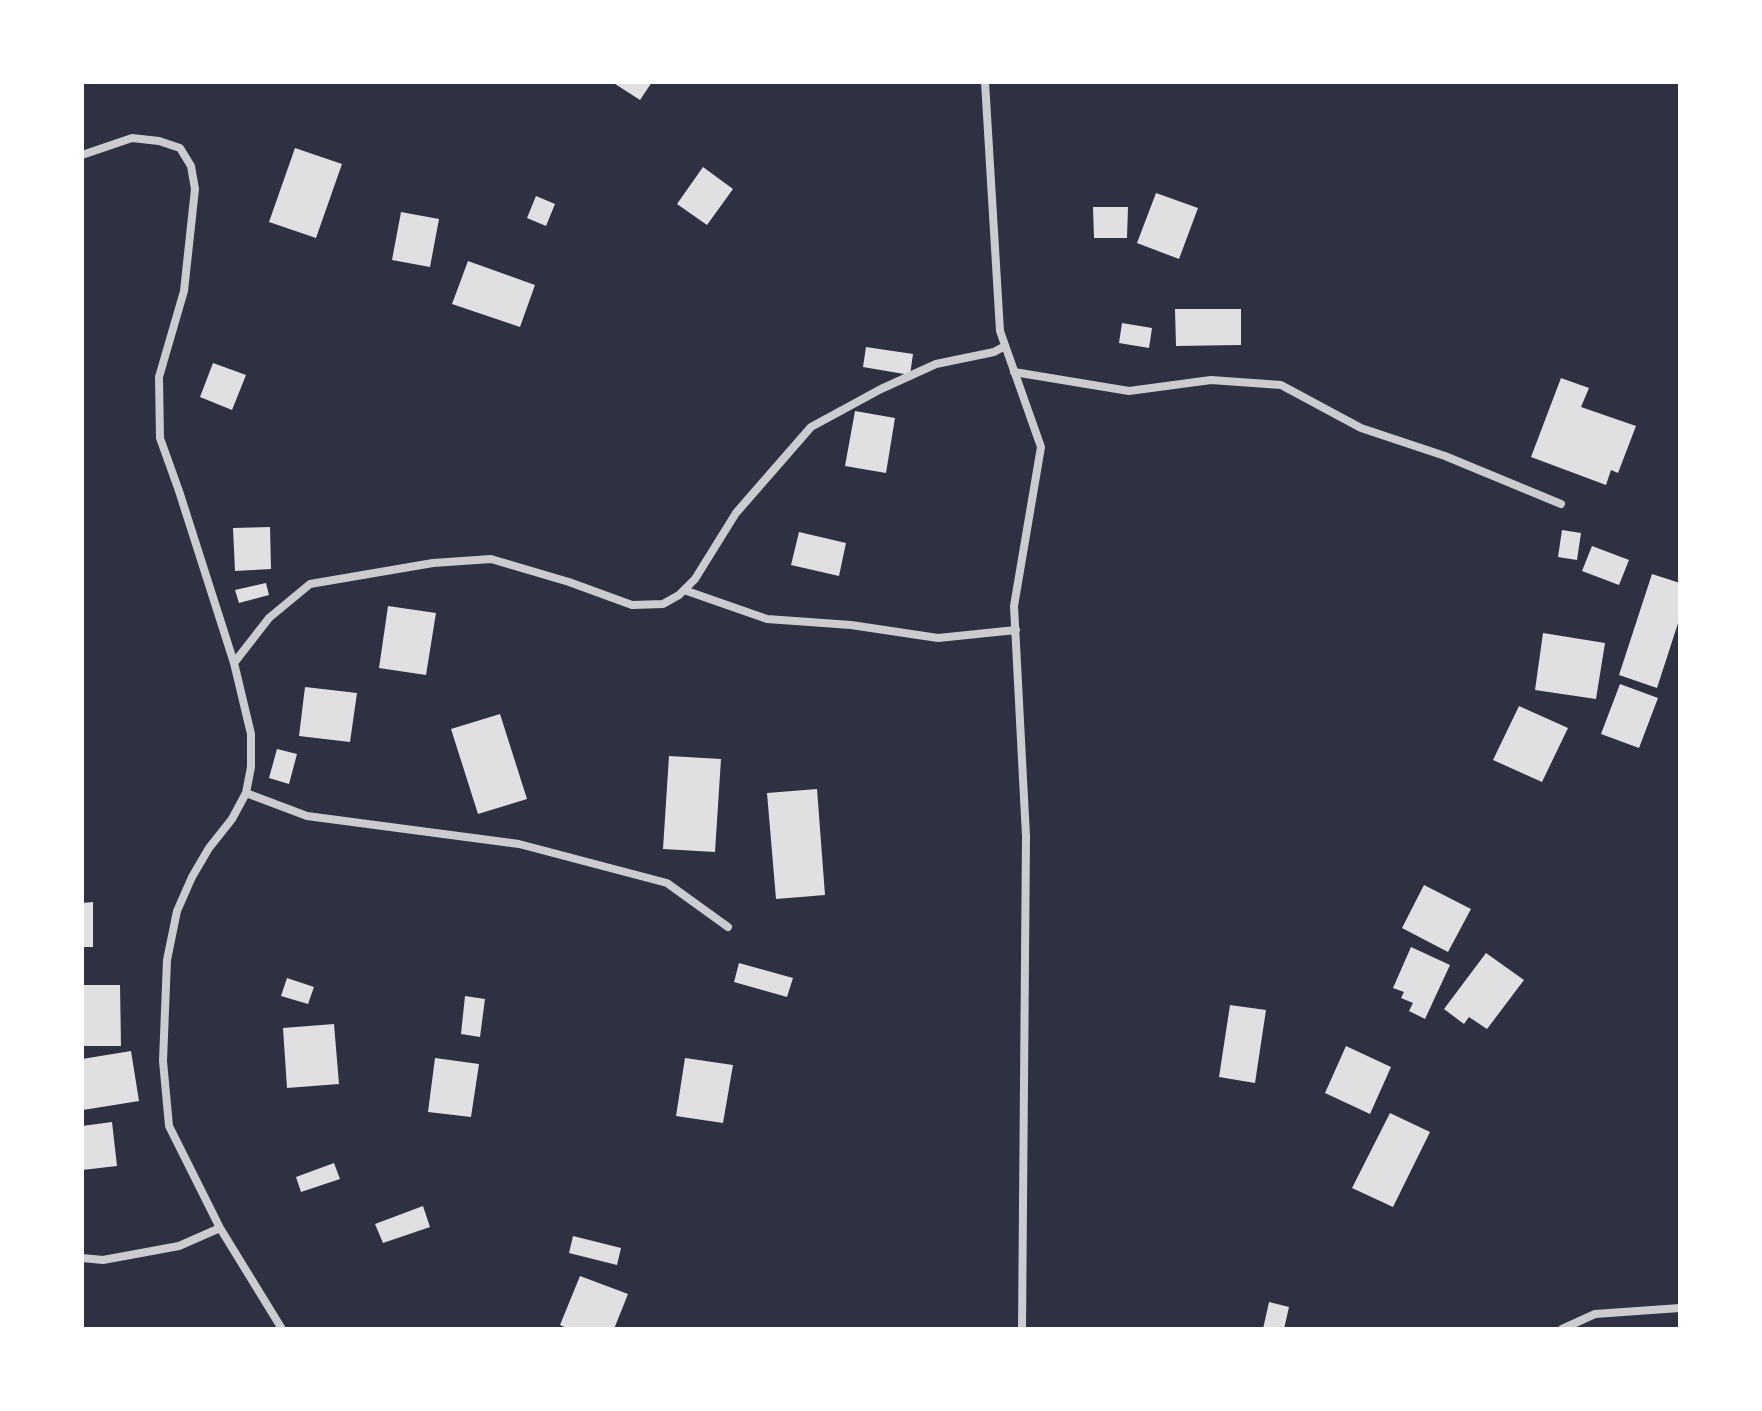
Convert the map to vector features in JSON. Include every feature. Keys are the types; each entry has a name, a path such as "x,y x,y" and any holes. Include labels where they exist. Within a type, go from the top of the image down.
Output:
{"street":[{"path":"985,82 1000,331 1041,447 1014,606 1026,836 1022,1329"},
{"path":"82,155 132,138 159,141 180,148 191,166 195,189 184,291 159,377 160,438 234,663 251,734 251,767 246,793 192,877 177,911 167,960 163,1061 169,1126 220,1228 282,1329"},
{"path":"234,663 269,618 310,584 433,563 491,559 632,605 663,604 695,579 736,513 811,427 881,389 936,364 994,352 1005,346"},
{"path":"1014,372 1129,391 1211,380 1281,385 1361,428 1445,456 1561,504"},
{"path":"684,590 767,619 851,625 938,638 1016,630"},
{"path":"246,793 307,816 519,844 667,883 728,927"},
{"path":"82,1258 103,1260 179,1246 220,1228"},
{"path":"1562,1329 1595,1314 1680,1308"}],"building":[{"path":"612,82 652,82 640,100"},
{"path":"295,148 342,164 316,238 269,222"},
{"path":"703,167 733,189 707,225 677,204"},
{"path":"1156,193 1198,208 1179,259 1137,243"},
{"path":"536,196 555,204 546,226 527,218"},
{"path":"1093,207 1128,207 1127,238 1094,238"},
{"path":"401,212 439,219 430,267 392,260"},
{"path":"468,261 535,285 520,327 452,304"},
{"path":"1175,309 1241,309 1241,345 1176,346"},
{"path":"1122,323 1152,328 1149,348 1119,343"},
{"path":"866,347 913,354 910,375 863,367"},
{"path":"213,363 246,375 232,410 200,397"},
{"path":"1561,378 1589,388 1581,407 1636,426 1618,473 1611,470 1606,485 1531,457"},
{"path":"855,411 895,418 886,473 845,466"},
{"path":"270,527 271,569 235,571 233,528"},
{"path":"1562,530 1581,533 1577,560 1558,557"},
{"path":"799,532 846,543 839,576 791,565"},
{"path":"1592,546 1629,560 1619,585 1582,571"},
{"path":"1652,574 1680,583 1680,617 1657,688 1619,675"},
{"path":"266,583 269,595 239,603 235,590"},
{"path":"388,606 436,613 426,675 379,668"},
{"path":"1543,633 1605,643 1596,699 1535,690"},
{"path":"1620,684 1658,698 1639,748 1601,734"},
{"path":"305,687 357,693 350,742 299,736"},
{"path":"1519,706 1568,728 1542,782 1493,760"},
{"path":"500,714 527,799 478,814 451,729"},
{"path":"277,749 297,754 289,784 269,778"},
{"path":"669,756 721,759 715,852 663,849"},
{"path":"817,789 825,895 776,899 767,793"},
{"path":"1424,885 1471,909 1448,952 1402,928"},
{"path":"93,902 93,947 82,947 82,903"},
{"path":"1411,947 1450,965 1425,1019 1409,1011 1413,1003 1401,998 1404,992 1393,988"},
{"path":"1486,953 1524,980 1487,1029 1469,1017 1464,1024 1444,1009"},
{"path":"739,963 793,978 787,997 734,982"},
{"path":"287,978 314,987 308,1004 281,996"},
{"path":"82,985 120,985 121,1046 82,1046"},
{"path":"465,996 485,999 480,1037 461,1034"},
{"path":"1230,1005 1266,1010 1255,1083 1219,1077"},
{"path":"334,1024 339,1084 287,1088 283,1028"},
{"path":"1346,1046 1391,1067 1370,1114 1325,1093"},
{"path":"131,1051 139,1101 83,1110 82,1059"},
{"path":"435,1058 479,1064 471,1117 428,1112"},
{"path":"685,1058 733,1065 723,1123 676,1116"},
{"path":"1390,1113 1430,1132 1393,1207 1352,1188"},
{"path":"112,1122 117,1166 82,1170 82,1126"},
{"path":"334,1163 340,1179 301,1192 296,1177"},
{"path":"423,1206 430,1227 383,1243 375,1224"},
{"path":"573,1236 621,1248 617,1265 569,1253"},
{"path":"580,1276 628,1294 614,1329 569,1329 560,1325"},
{"path":"1269,1302 1289,1307 1284,1329 1263,1329"}]}
